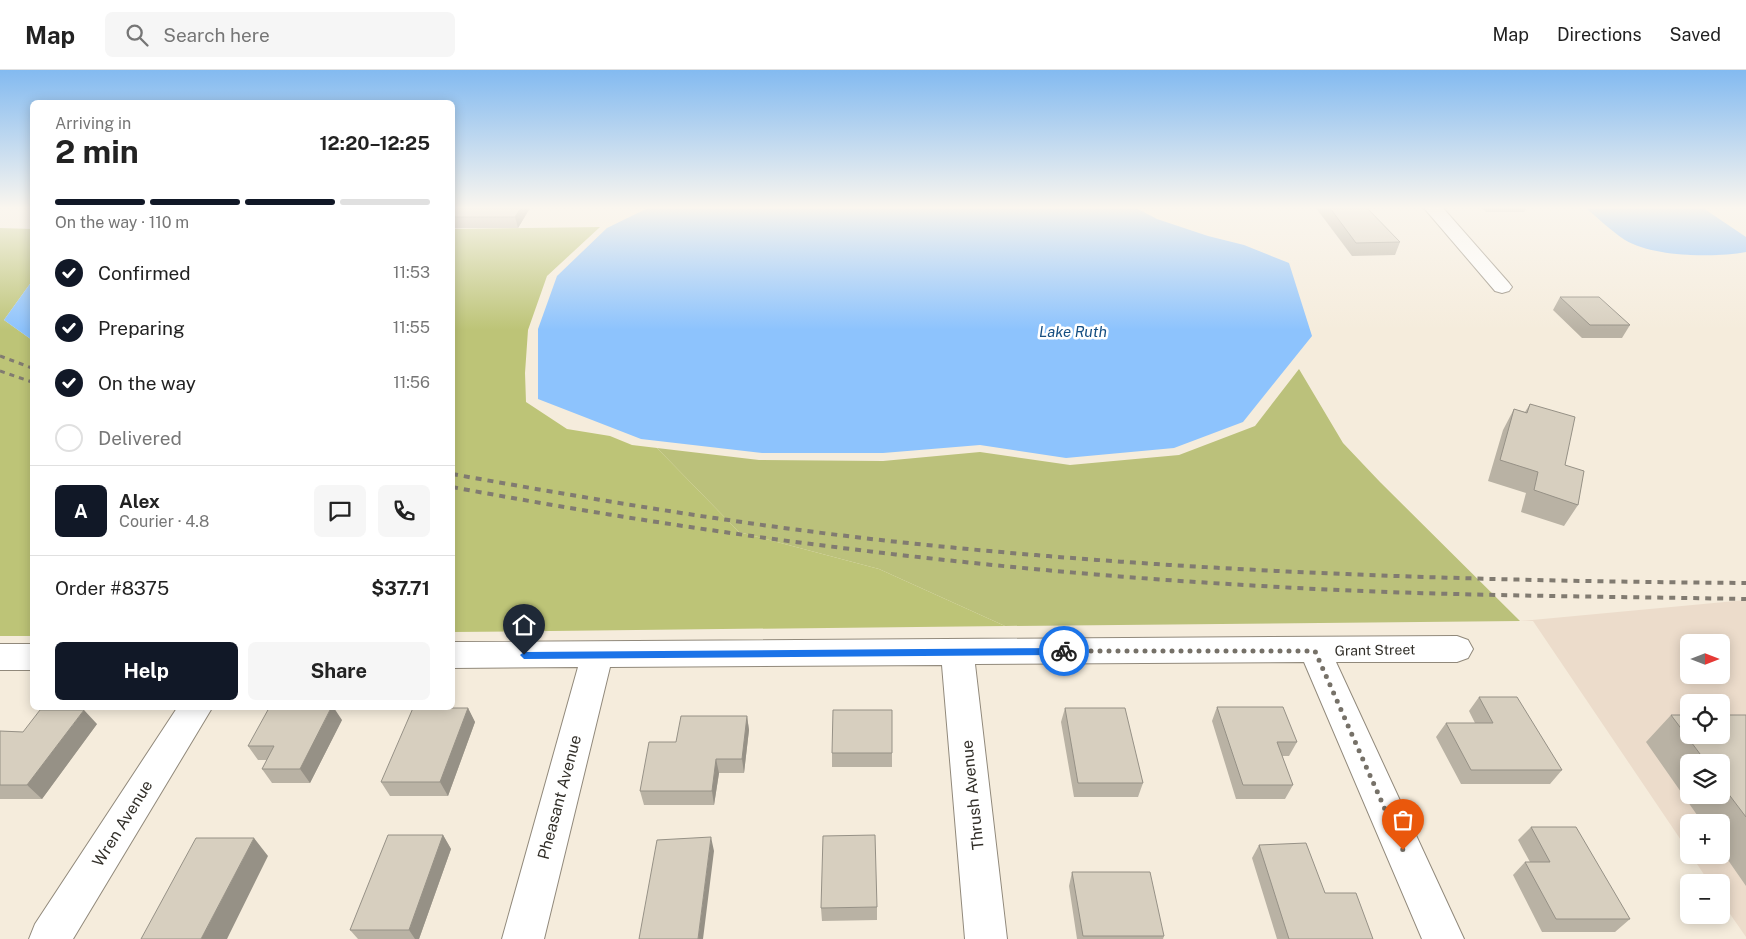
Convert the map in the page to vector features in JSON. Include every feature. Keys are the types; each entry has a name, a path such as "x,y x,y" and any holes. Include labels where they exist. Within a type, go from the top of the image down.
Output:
{"street":[{"path":"1468,249 1502,287"},
{"name":"Grant Street","path":"455,655 1457,649"},
{"name":"Thrush Avenue","path":"957,651 986,939"},
{"path":"1315,651 1443,939"},
{"name":"Pheasant Avenue","path":"522,939 597,655"},
{"path":"0,657 30,657"},
{"name":"Wren Avenue","path":"50,939 194,710"}],"shaded area":[{"path":"1746,600 1746,937 1730,914 1730,874 1704,874 1697,864 1730,864 1730,814 1680,814 1680,839 1533,621 1520,621"}],"green space":[{"path":"0,249 30,249 30,284 4,320 30,339 30,636 0,636"},
{"path":"455,249 577,249 547,276 528,330 525,373 526,402 567,429 610,436 632,445 657,448 739,532 879,569 1005,626 455,632"},
{"path":"1299,369 1343,443 1520,621 1005,626 879,569 739,532 657,448 759,460 883,461 980,452 1070,465 1179,455 1255,426"}],"water":[{"name":"Lake Ruth","path":"586,249 1253,249 1289,263 1312,336 1243,422 1174,448 1066,458 980,445 883,453 762,453 641,439 538,399 538,329 557,276"},
{"path":"1646,249 1746,249 1746,252 1718,255 1684,255"},
{"path":"30,284 30,339 4,320"}],"building":[{"path":"1560,297 1599,297 1630,325 1590,325"},
{"path":"1530,404 1575,417 1565,465 1584,471 1578,505 1534,490 1538,472 1500,460 1514,409 1527,413"},
{"path":"1479,697 1517,697 1562,770 1471,770 1446,723 1493,723"},
{"path":"1217,707 1283,707 1297,742 1277,742 1293,785 1243,785"},
{"path":"455,708 468,708 440,782 381,782 412,710 455,710"},
{"path":"1065,708 1125,708 1143,783 1078,783"},
{"path":"40,710 84,710 27,785 0,785 0,731 23,732"},
{"path":"268,710 330,710 300,769 262,769 274,746 248,746"},
{"path":"833,710 892,710 892,753 832,753"},
{"path":"1671,715 1680,715 1680,727"},
{"path":"1730,715 1746,715 1746,817 1730,796 1730,754 1700,754 1693,744 1730,744"},
{"path":"681,716 747,716 742,759 716,759 712,791 640,791 649,742 676,742"},
{"path":"1531,827 1576,827 1630,919 1556,919 1525,862 1550,862"},
{"path":"388,835 443,835 409,930 350,930"},
{"path":"875,835 877,907 821,908 823,836"},
{"path":"711,837 698,939 639,939 657,840"},
{"path":"196,838 254,838 201,939 141,939"},
{"path":"1306,843 1325,893 1356,893 1373,939 1289,939 1259,845"},
{"path":"1072,872 1150,872 1164,936 1083,936"}],"railway":[{"path":"0,356 30,367"},
{"path":"0,371 30,381"},
{"path":"455,475 754,524 876,540 1038,555 1240,569 1442,578 1746,583"},
{"path":"455,488 553,505 754,536 856,550 1058,571 1262,586 1383,592 1746,599"}],"way so far":[{"path":"1064,651 1315,651 1403,850"}],"route":[{"path":"524,655 1064,651"}]}
